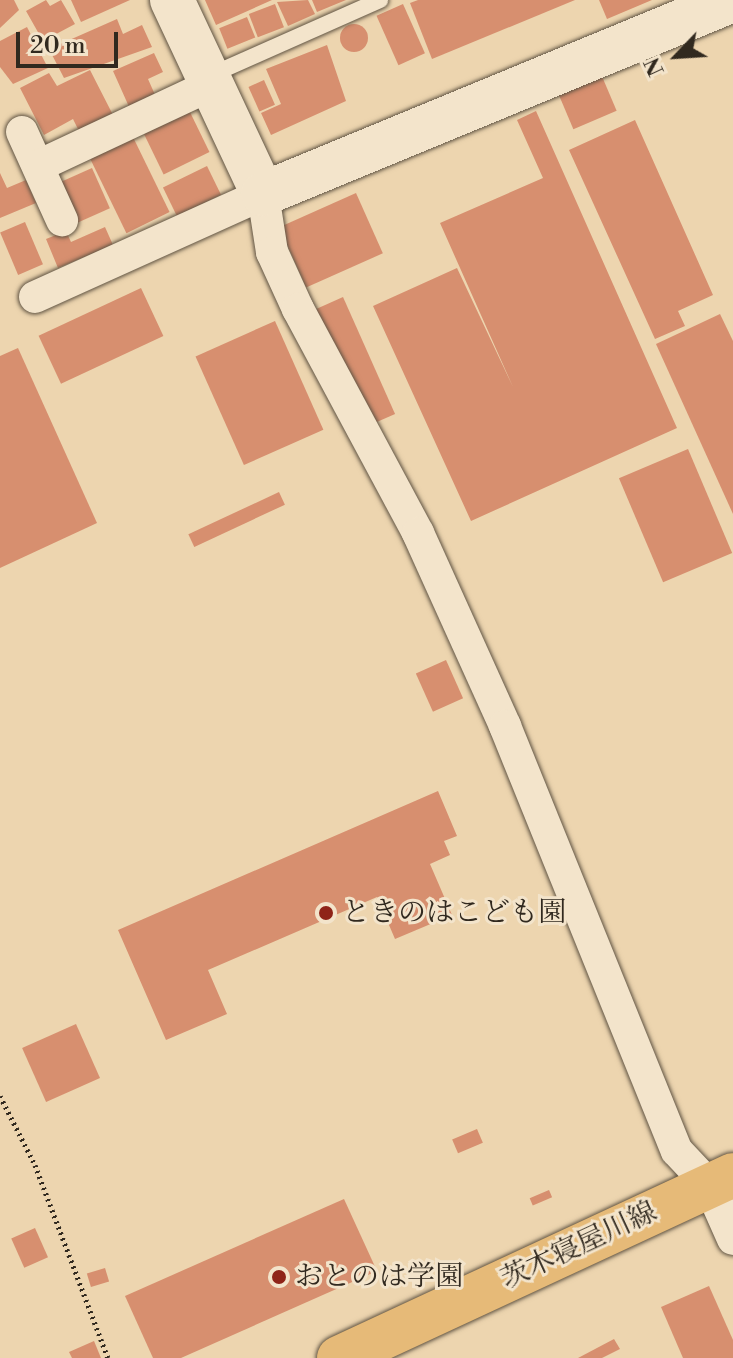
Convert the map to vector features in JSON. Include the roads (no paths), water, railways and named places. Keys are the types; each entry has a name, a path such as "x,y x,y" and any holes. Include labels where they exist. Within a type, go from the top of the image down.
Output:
{"main road":[{"name":"茨木寝屋川線","path":"342,1357 721,1180"}],"street":[{"path":"172,0 213,79 263,194 272,252 291,295 418,533 487,685 677,1151 721,1180 733,1239"},
{"path":"35,297 263,194 733,0"},
{"path":"38,166 213,79"},
{"path":"22,132 62,220"}],"lane":[{"path":"213,79 380,0"}],"place":[{"name":"ときのはこども園","path":"326,913"},
{"name":"おとのは学園","path":"279,1277"}]}
